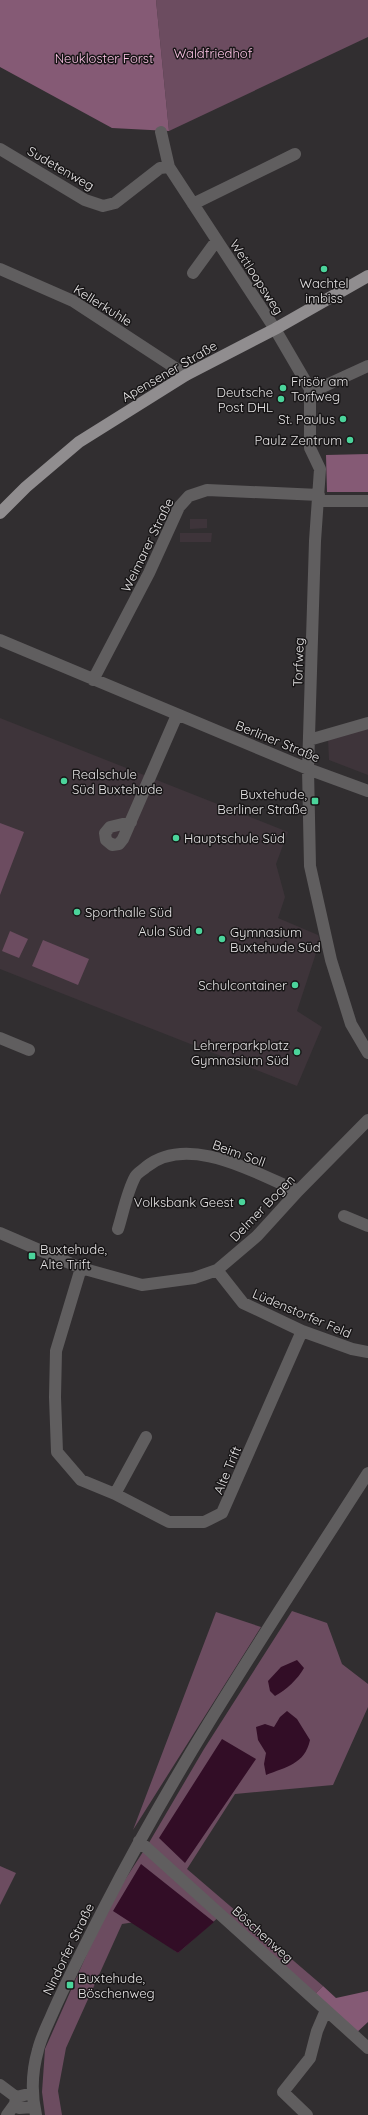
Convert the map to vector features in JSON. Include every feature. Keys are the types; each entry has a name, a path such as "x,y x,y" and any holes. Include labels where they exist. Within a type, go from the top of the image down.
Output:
{"main road":[{"name":"Apensener Straße","path":"0,514 26,487 79,442 186,375 275,329 368,276"}],"street":[{"name":"Wettloopsweg","path":"161,132 169,167 275,329"},
{"name":"Sudetenweg","path":"0,149 85,200 103,206 115,203 121,199 148,175 160,168 169,167"},
{"path":"193,204 295,154"},
{"name":"Wettloopsweg","path":"193,273 217,240"},
{"name":"Kellerkuhle","path":"0,269 73,301 186,375"},
{"path":"275,329 310,389 320,388 368,366"},
{"name":"Torfweg","path":"310,389 310,448 320,469 315,545 308,769 310,866 331,960 351,1024 368,1053"},
{"name":"Weimarer Straße","path":"93,680 149,573 179,507 189,496 207,490 368,502"},
{"name":"Berliner Straße","path":"0,640 308,769 368,791"},
{"path":"131,822 177,715"},
{"path":"309,740 368,723"},
{"name":"Torfweg","path":"345,1004 368,1043"},
{"path":"0,1038 29,1050"},
{"name":"Delmer Bogen","path":"0,1233 82,1268 142,1285 194,1278 217,1270 257,1236 298,1190 368,1120"},
{"name":"Beim Soll","path":"118,1229 135,1176 153,1161 171,1156 191,1154 212,1156 298,1190"},
{"path":"344,1216 368,1226"},
{"name":"Alte Trift","path":"82,1268 56,1351 55,1397 57,1452 81,1480 115,1494 169,1522 204,1522 222,1513 302,1331"},
{"name":"Lüdenstorfer Feld","path":"217,1270 243,1303 302,1331 352,1349 368,1352"},
{"path":"115,1494 146,1436"},
{"name":"Nindorfer Straße","path":"35,2111 33,2071 38,2048 69,1977 139,1841 267,1630 368,1473"},
{"name":"Böschenweg","path":"139,1841 368,2048"},
{"path":"299,2113 283,2092 310,2058 317,2031 326,2010"},
{"path":"0,2085 15,2100 19,2108 35,2111"},
{"path":"7,2115 15,2100 33,2093"}],"shaded area":[{"path":"190,519 207,519 207,528 190,529"},
{"path":"180,533 212,533 211,542 180,542"},
{"path":"0,718 288,832 276,864 285,897 278,918 318,935 320,941 297,1011 322,1027 297,1086 0,969"},
{"path":"368,727 368,775 329,760 328,739"},
{"path":"297,1660 304,1668 291,1684 275,1696 270,1691 268,1681 281,1667"},
{"path":"287,1711 297,1719 310,1740 304,1754 294,1764 266,1775 264,1764 266,1753 258,1740 256,1727 265,1724 274,1727 280,1717"},
{"path":"222,1739 256,1759 185,1863 159,1838"},
{"path":"141,1864 214,1922 178,1953 113,1911"}],"green space":[{"name":"Neukloster Forst","path":"0,0 156,0 169,131 112,128 0,67"},
{"name":"Waldfriedhof","path":"156,0 368,0 368,37 169,131"},
{"path":"368,454 368,492 327,492 326,455"},
{"path":"0,823 24,832 0,895"},
{"path":"10,931 28,939 19,958 2,951"},
{"path":"43,940 89,959 78,985 32,966"},
{"path":"292,1611 327,1623 342,1664 368,1684 368,1707 333,1785 235,1794 187,1869 323,1986 312,1997 221,1915 178,1953 135,1922 122,1924 66,2048 58,2091 62,2115 45,2115 42,2092 45,2049 108,1906 150,1841 204,1749"},
{"path":"216,1612 261,1627 133,1830"},
{"path":"0,1866 16,1873 0,1905"},
{"path":"323,1986 336,1998 368,1991 368,2022 354,2035 312,1997"}],"place":[{"name":"Wachtel imbiss","path":"324,269"},
{"name":"Frisör am Torfweg","path":"283,388"},
{"name":"Deutsche Post DHL","path":"281,399"},
{"name":"St. Paulus","path":"343,419"},
{"name":"Paulz Zentrum","path":"350,440"},
{"name":"Realschule Süd Buxtehude","path":"64,781"},
{"name":"Buxtehude, Berliner Straße","path":"315,801"},
{"name":"Hauptschule Süd","path":"176,838"},
{"name":"Sporthalle Süd","path":"77,912"},
{"name":"Aula Süd","path":"199,931"},
{"name":"Gymnasium Buxtehude Süd","path":"222,939"},
{"name":"Schulcontainer","path":"295,985"},
{"name":"Lehrerparkplatz Gymnasium Süd","path":"297,1052"},
{"name":"Volksbank Geest","path":"242,1202"},
{"name":"Buxtehude, Alte Trift","path":"32,1256"},
{"name":"Buxtehude, Böschenweg","path":"70,1985"}]}
